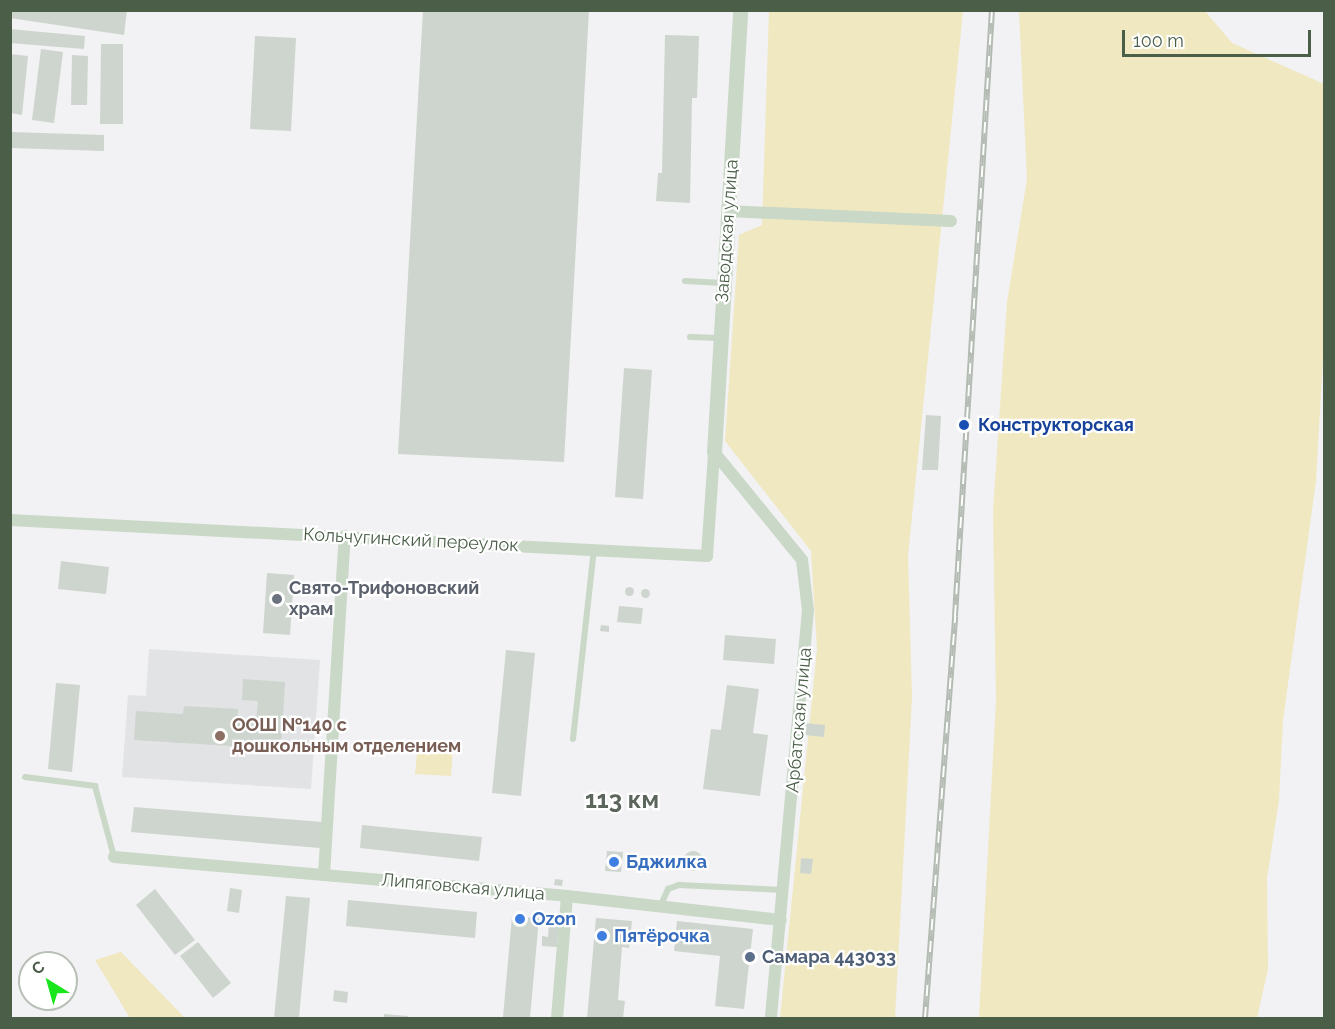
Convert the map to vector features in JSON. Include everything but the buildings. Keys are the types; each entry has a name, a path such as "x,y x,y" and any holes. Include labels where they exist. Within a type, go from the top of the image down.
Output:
{"street":[{"name":"Заводская улица","path":"714,452 740,10"},
{"path":"728,211 951,221"},
{"name":"Кольчугинский переулок","path":"10,520 707,556 714,452"},
{"name":"Арбатская улица","path":"714,452 802,560 808,610 771,1018"},
{"path":"324,875 345,536"},
{"name":"Липяговская улица","path":"114,857 567,896 781,920"},
{"path":"557,1018 567,896"}],"lane":[{"path":"685,281 724,283"},
{"path":"690,337 720,338"},
{"path":"573,739 594,550"},
{"path":"25,777 95,786 114,857"},
{"path":"659,908 668,889 679,885 784,890"}],"shaded area":[{"path":"769,11 963,11 908,556 912,697 895,1018 780,1018 817,649 811,551 725,441 739,235 762,225"},
{"path":"1019,11 1205,11 1232,43 1324,84 1324,340 1316,481 1283,720 1279,800 1267,878 1268,969 1257,1018 979,1018 996,701 993,511 1007,302 1027,179"},
{"name":"ООШ №140 с дошкольным отделением","path":"149,649 320,660 311,789 122,777 128,695 146,696"},
{"path":"418,744 453,746 451,776 415,774"},
{"path":"121,952 185,1018 130,1018 95,960"}],"railway":[{"path":"925,1018 955,616 992,10"}],"place":[{"name":"Конструкторская","path":"964,425"},
{"name":"Свято-Трифоновский храм","path":"277,599"},
{"name":"ООШ №140 с дошкольным отделением","path":"220,736"},
{"name":"Бджилка","path":"614,862"},
{"name":"Ozon","path":"520,919"},
{"name":"Пятёрочка","path":"602,936"},
{"name":"Самара 443033","path":"750,957"}],"district":[{"name":"113 км","path":"622,800"}]}
